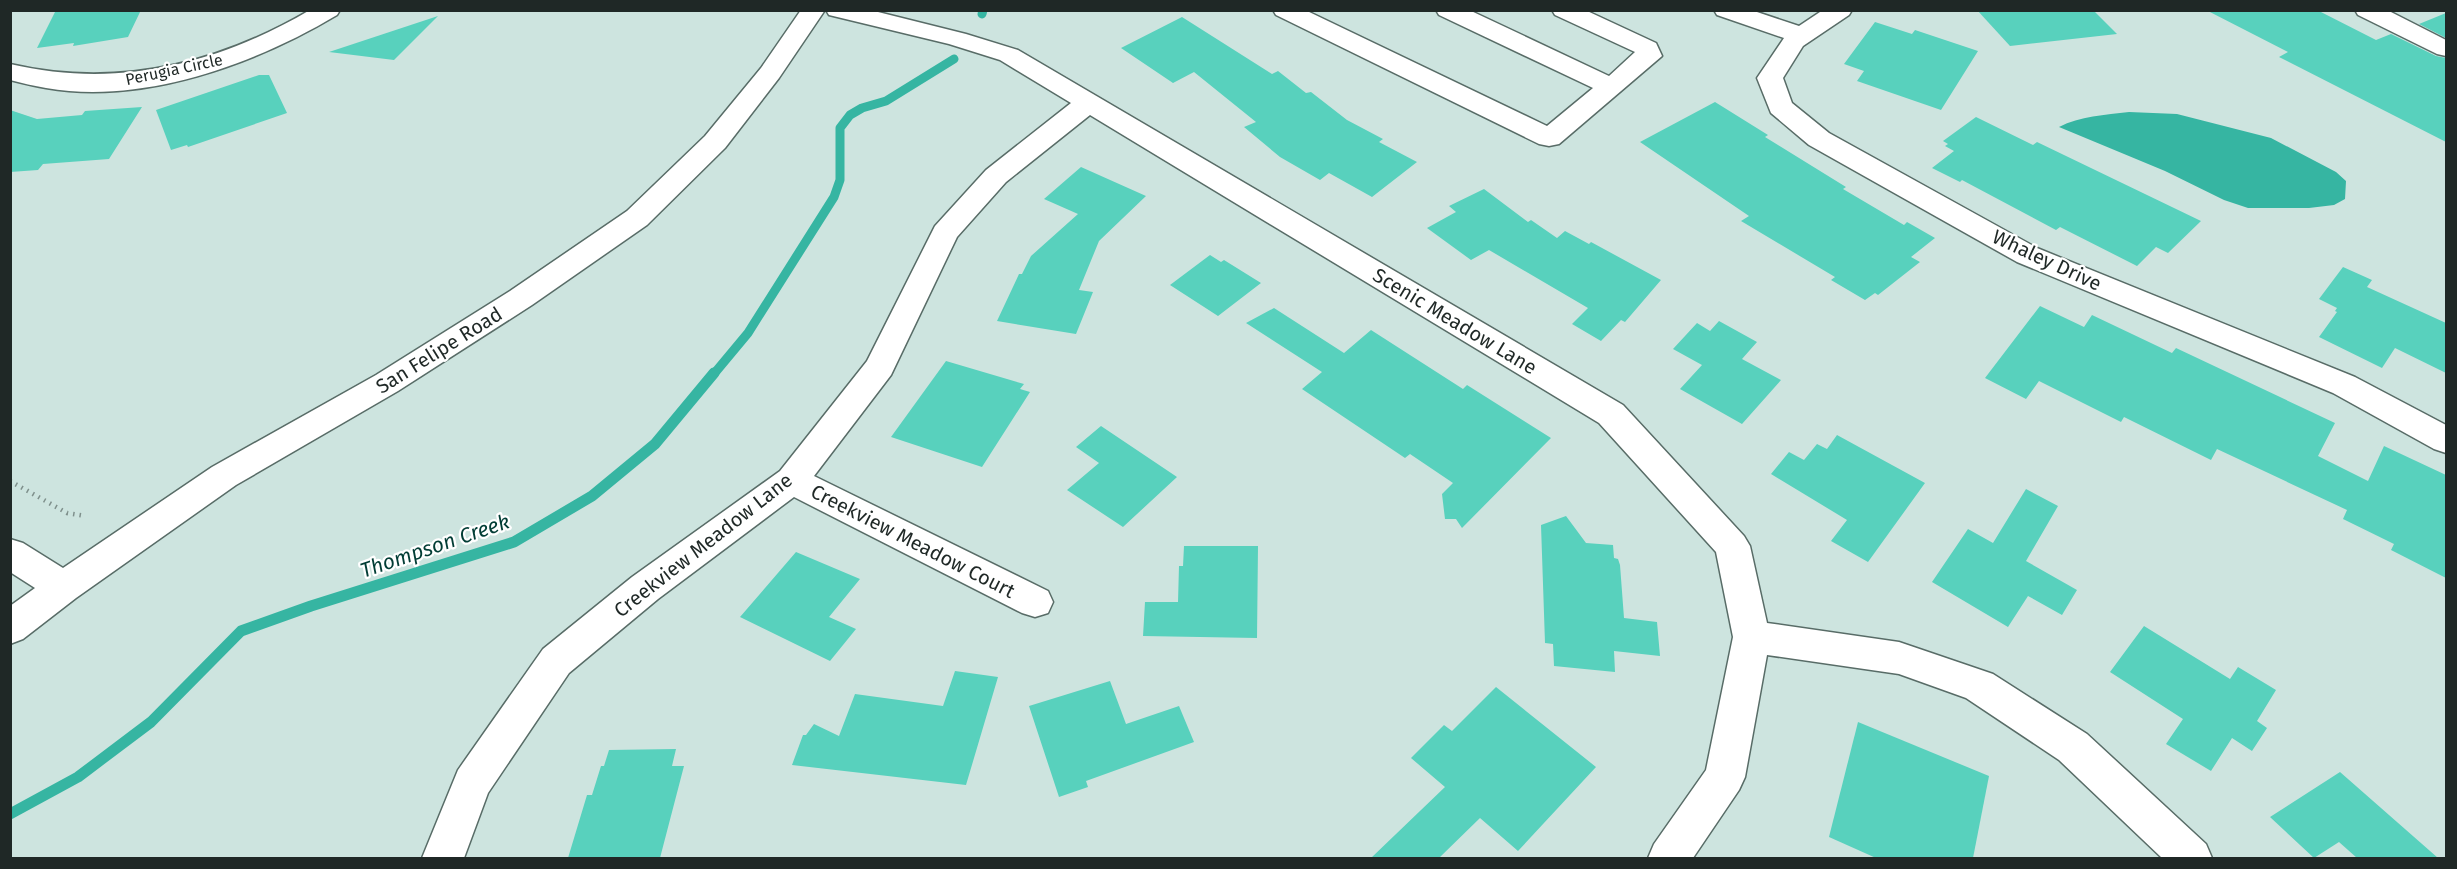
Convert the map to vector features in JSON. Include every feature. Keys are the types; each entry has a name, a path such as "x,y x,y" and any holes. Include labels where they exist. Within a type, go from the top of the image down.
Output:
{"street":[{"name":"Perugia Circle","path":"10,72 47,82 78,83 126,80 170,73 243,54 296,30 328,10"},
{"name":"San Felipe Road","path":"10,628 63,587 224,476 387,383 520,298 637,218 715,142 770,74 813,10"},
{"name":"Scenic Meadow Lane","path":"838,10 957,39 1009,55 1611,414 1732,546 1752,637 1725,777 1669,858"},
{"path":"1285,10 1549,138 1649,56 1647,48 1564,10"},
{"path":"1448,10 1611,87"},
{"path":"1726,10 1803,36"},
{"name":"Whaley Drive","path":"1840,10 1794,41 1770,78 1780,107 1819,139 2027,255 2344,385 2446,440"},
{"path":"2367,10 2446,49"},
{"name":"Creekview Meadow Lane","path":"443,858 472,783 555,660 645,588 792,480 880,367 945,234 996,176 1089,102"},
{"name":"Creekview Meadow Court","path":"792,480 1035,602"},
{"path":"10,553 63,587"},
{"path":"1752,637 1899,658 1979,686 2073,747 2191,858"}],"path":[{"path":"10,481 67,513 86,516"}],"shaded area":[{"path":"2129,112 2177,114 2271,138 2336,172 2346,181 2345,199 2334,205 2309,208 2248,208 2224,200 2165,171 2059,127 2084,118"}],"building":[{"path":"56,10 141,10 128,37 73,46 74,43 37,48"},
{"path":"1977,10 2093,10 2117,34 2010,46"},
{"path":"2206,10 2317,10 2376,40 2391,34 2436,56 2446,58 2446,142 2279,57 2288,52"},
{"path":"2446,13 2446,38 2419,24"},
{"path":"438,16 394,60 329,52"},
{"path":"1182,17 1272,74 1278,71 1306,93 1311,92 1347,120 1383,139 1379,142 1417,162 1372,197 1329,173 1320,180 1280,157 1244,127 1256,122 1194,72 1173,83 1121,48"},
{"path":"1875,22 1912,34 1915,30 1978,51 1941,110 1857,81 1864,71 1844,64"},
{"path":"259,75 269,75 287,113 188,147 187,145 171,150 156,110"},
{"path":"1715,102 1768,135 1765,137 1846,187 1843,189 1904,225 1907,222 1935,238 1911,257 1920,262 1878,295 1875,293 1865,300 1831,280 1835,277 1741,221 1749,216 1640,142"},
{"path":"142,107 109,159 43,164 38,170 10,172 10,110 37,119 82,115 85,111"},
{"path":"1976,117 2033,145 2037,142 2201,221 2168,253 2156,247 2137,266 2060,227 2056,230 1962,180 1960,182 1932,168 1954,151 1945,146 1948,144 1943,141"},
{"path":"1081,167 1146,196 1099,241 1079,290 1093,292 1076,334 997,321 1019,274 1022,274 1031,256 1078,214 1044,199"},
{"path":"1484,189 1528,222 1531,220 1557,238 1565,231 1589,244 1591,242 1661,280 1625,322 1621,320 1601,341 1572,324 1588,308 1489,250 1471,260 1427,228 1456,212 1449,206"},
{"path":"1210,255 1221,262 1224,260 1261,283 1218,316 1170,285"},
{"path":"2343,267 2372,280 2367,287 2446,323 2446,373 2395,348 2382,368 2319,337 2337,312 2335,311 2337,308 2319,299"},
{"path":"2040,306 2084,327 2092,315 2172,353 2176,348 2335,423 2318,456 2368,481 2384,446 2446,475 2446,578 2391,550 2394,544 2343,519 2347,510 2217,449 2211,460 2124,417 2121,422 2039,381 2026,399 1985,378"},
{"path":"1274,308 1344,353 1371,330 1463,389 1467,385 1551,438 1462,528 1456,519 1445,519 1442,494 1453,483 1410,454 1405,458 1302,389 1322,372 1246,323"},
{"path":"1719,321 1757,342 1742,359 1781,380 1742,424 1680,389 1702,365 1673,349 1697,323 1710,331"},
{"path":"946,361 1024,384 1020,389 1030,392 982,467 891,437"},
{"path":"1101,426 1177,477 1123,527 1067,490 1099,463 1076,447"},
{"path":"1837,435 1925,483 1868,562 1831,541 1847,520 1771,474 1789,452 1804,460 1817,444 1827,449"},
{"path":"2026,489 2058,506 2026,561 2077,590 2062,615 2028,596 2008,627 1932,582 1968,529 1993,543"},
{"path":"1566,516 1586,543 1613,545 1614,558 1618,559 1620,565 1624,618 1657,622 1660,656 1614,651 1615,672 1554,666 1553,644 1545,643 1541,525"},
{"path":"1184,546 1258,546 1257,638 1143,636 1145,602 1178,602 1179,566 1183,566"},
{"path":"796,552 860,579 829,617 856,629 830,661 740,617"},
{"path":"2144,626 2230,679 2238,667 2276,690 2257,721 2267,728 2252,751 2232,738 2211,771 2166,744 2183,719 2110,672"},
{"path":"955,671 998,677 966,785 792,765 803,735 806,735 814,724 839,736 855,694 943,706"},
{"path":"1110,681 1126,724 1179,706 1194,742 1086,781 1088,787 1059,797 1029,706"},
{"path":"1496,687 1596,767 1518,851 1480,818 1439,858 1371,858 1445,787 1411,758 1444,725 1452,731"},
{"path":"1858,722 1989,776 1973,858 1876,858 1829,837"},
{"path":"676,749 672,766 684,766 660,858 568,858 587,795 592,795 601,766 604,766 609,750"},
{"path":"2340,772 2438,858 2357,858 2339,842 2314,858 2270,817"}],"waterway":[{"name":"Thompson Creek","path":"982,14 983,10"},
{"name":"Thompson Creek","path":"713,375 748,333 834,197 840,180 840,128 850,115 862,108 886,101 954,59"},
{"name":"Thompson Creek","path":"10,814 78,777 151,722 241,631 311,606 514,542 592,496 655,444 714,373"}]}
